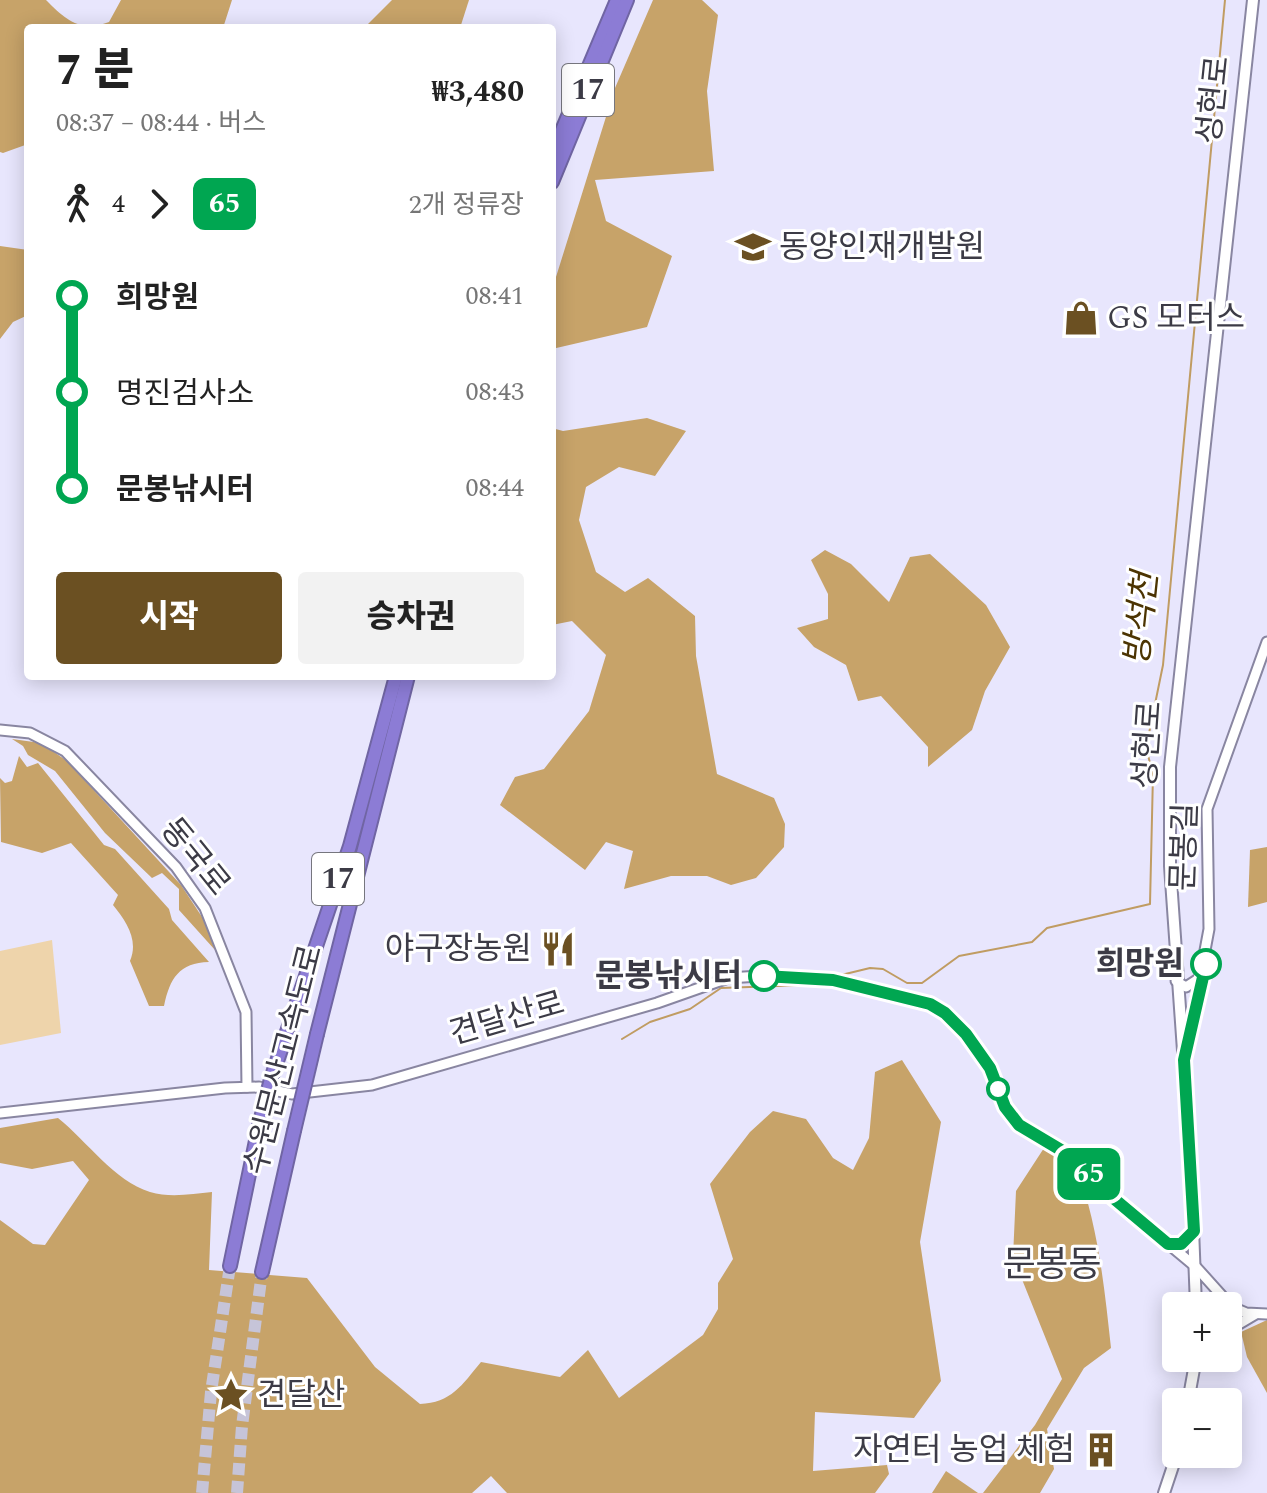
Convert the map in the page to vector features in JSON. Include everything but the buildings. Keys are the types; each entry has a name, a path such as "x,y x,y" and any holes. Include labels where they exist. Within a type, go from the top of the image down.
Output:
{"highway":[{"name":"17","path":"556,145 617,0"},
{"name":"17","path":"556,172 627,0"},
{"name":"수원문산고속도로","path":"230,1266 271,1079 354,832 395,680"},
{"name":"수원문산고속도로","path":"262,1272 317,1034 407,680"}],"main road":[{"name":"성현로","path":"1196,1292 1184,1060 1175,980 1170,767 1253,0"},
{"path":"1168,1244 1181,1244 1194,1231"},
{"path":"1164,1493 1172,1468"}],"street":[{"name":"문봉길","path":"1184,1060 1203,976 1209,929 1207,809 1267,642"},
{"name":"동국로","path":"0,730 30,733 65,751 176,867 205,908 244,1003 249,1032 247,1087"},
{"name":"견달산로","path":"0,1113 42,1106 247,1087 292,1094 372,1085 657,1003 728,978 777,975 833,980 930,1004 945,1013 966,1034 990,1068 1005,1107 1019,1125 1076,1159 1112,1197 1196,1267 1232,1307 1262,1314"},
{"path":"1175,980 1186,987 1203,976"},
{"path":"1242,1324 1262,1314"}],"shaded area":[{"path":"0,0 46,0 67,19 78,24 24,24 24,145 0,152"},
{"path":"121,0 232,0 224,24 102,24 109,22"},
{"path":"392,0 469,0 461,24 368,24"},
{"path":"653,0 702,0 718,15 707,91 714,171 595,180 606,221 672,256 647,327 556,348 556,277 615,88"},
{"path":"0,246 24,249 24,317 13,322 0,339"},
{"path":"647,418 686,431 655,476 619,467 586,487 579,520 596,572 625,592 648,578 695,616 696,656 717,774 774,798 785,824 784,847 756,878 731,885 707,876 671,876 624,889 633,851 606,842 585,870 500,805 515,777 544,769 589,711 606,655 572,621 556,624 556,429 563,431"},
{"path":"825,550 851,564 889,602 910,557 930,554 986,605 1010,647 985,691 972,730 928,767 928,747 881,696 858,701 846,665 814,647 797,628 828,619 828,594 811,560"},
{"path":"12,739 41,743 67,761 181,885 204,920 215,950 179,910 179,889 162,873 152,878 105,833 55,771 28,755 23,746"},
{"path":"19,756 27,767 38,763 104,845 115,849 169,909 172,920 209,962 183,969 169,987 164,1006 149,1006 130,961 132,938 113,905 118,895 71,843 42,853 1,842 0,778 5,783 12,781"},
{"path":"1267,847 1267,902 1248,907 1250,850"},
{"path":"52,940 61,1033 0,1045 0,951"},
{"path":"902,1060 941,1122 920,1242 941,1381 914,1418 815,1412 813,1471 887,1465 889,1474 875,1493 507,1493 491,1476 472,1493 0,1493 0,1220 33,1244 45,1245 89,1180 73,1161 32,1169 0,1163 0,1128 58,1118 113,1170 137,1187 165,1195 212,1192 209,1270 307,1278 375,1367 420,1404 448,1396 481,1362 560,1377 588,1350 619,1398 703,1335 718,1309 718,1283 733,1259 710,1184 750,1132 773,1111 806,1119 833,1158 853,1170 869,1138 875,1072"},
{"path":"1044,1148 1075,1163 1083,1186 1099,1254 1111,1348 1084,1368 1047,1429 1054,1469 1040,1493 983,1493 1035,1425 1062,1379 1013,1257 1016,1191"},
{"path":"1267,1320 1267,1393 1247,1357 1242,1332"},
{"path":"946,1471 978,1493 932,1493"}],"waterway":[{"name":"방석천","path":"837,976 870,968 883,969 907,983 922,983 959,956 1032,942 1047,928 1150,904 1153,774 1146,748 1163,665 1225,0"},
{"name":"방석천","path":"622,1039 650,1022 690,1009 721,988 809,985"}],"tunnel":[{"path":"202,1493 211,1392 230,1266"},
{"path":"237,1493 242,1426 262,1272"}],"bus line":[{"name":"65","path":"764,976 833,980 930,1004 945,1013 966,1034 990,1068 1005,1107 1019,1125 1076,1159 1112,1197 1168,1244 1181,1244 1194,1231 1184,1060 1206,964"}],"place":[{"name":"동양인재개발원","path":"753,247"},
{"name":"GS 모터스","path":"1081,318"},
{"name":"야구장농원","path":"558,949"},
{"name":"희망원","path":"1206,964"},
{"name":"문봉낚시터","path":"764,976"},
{"name":"견달산","path":"231,1395"},
{"name":"자연터 농업 체험","path":"1101,1450"}],"district":[{"name":"문봉동","path":"1052,1265"}]}
